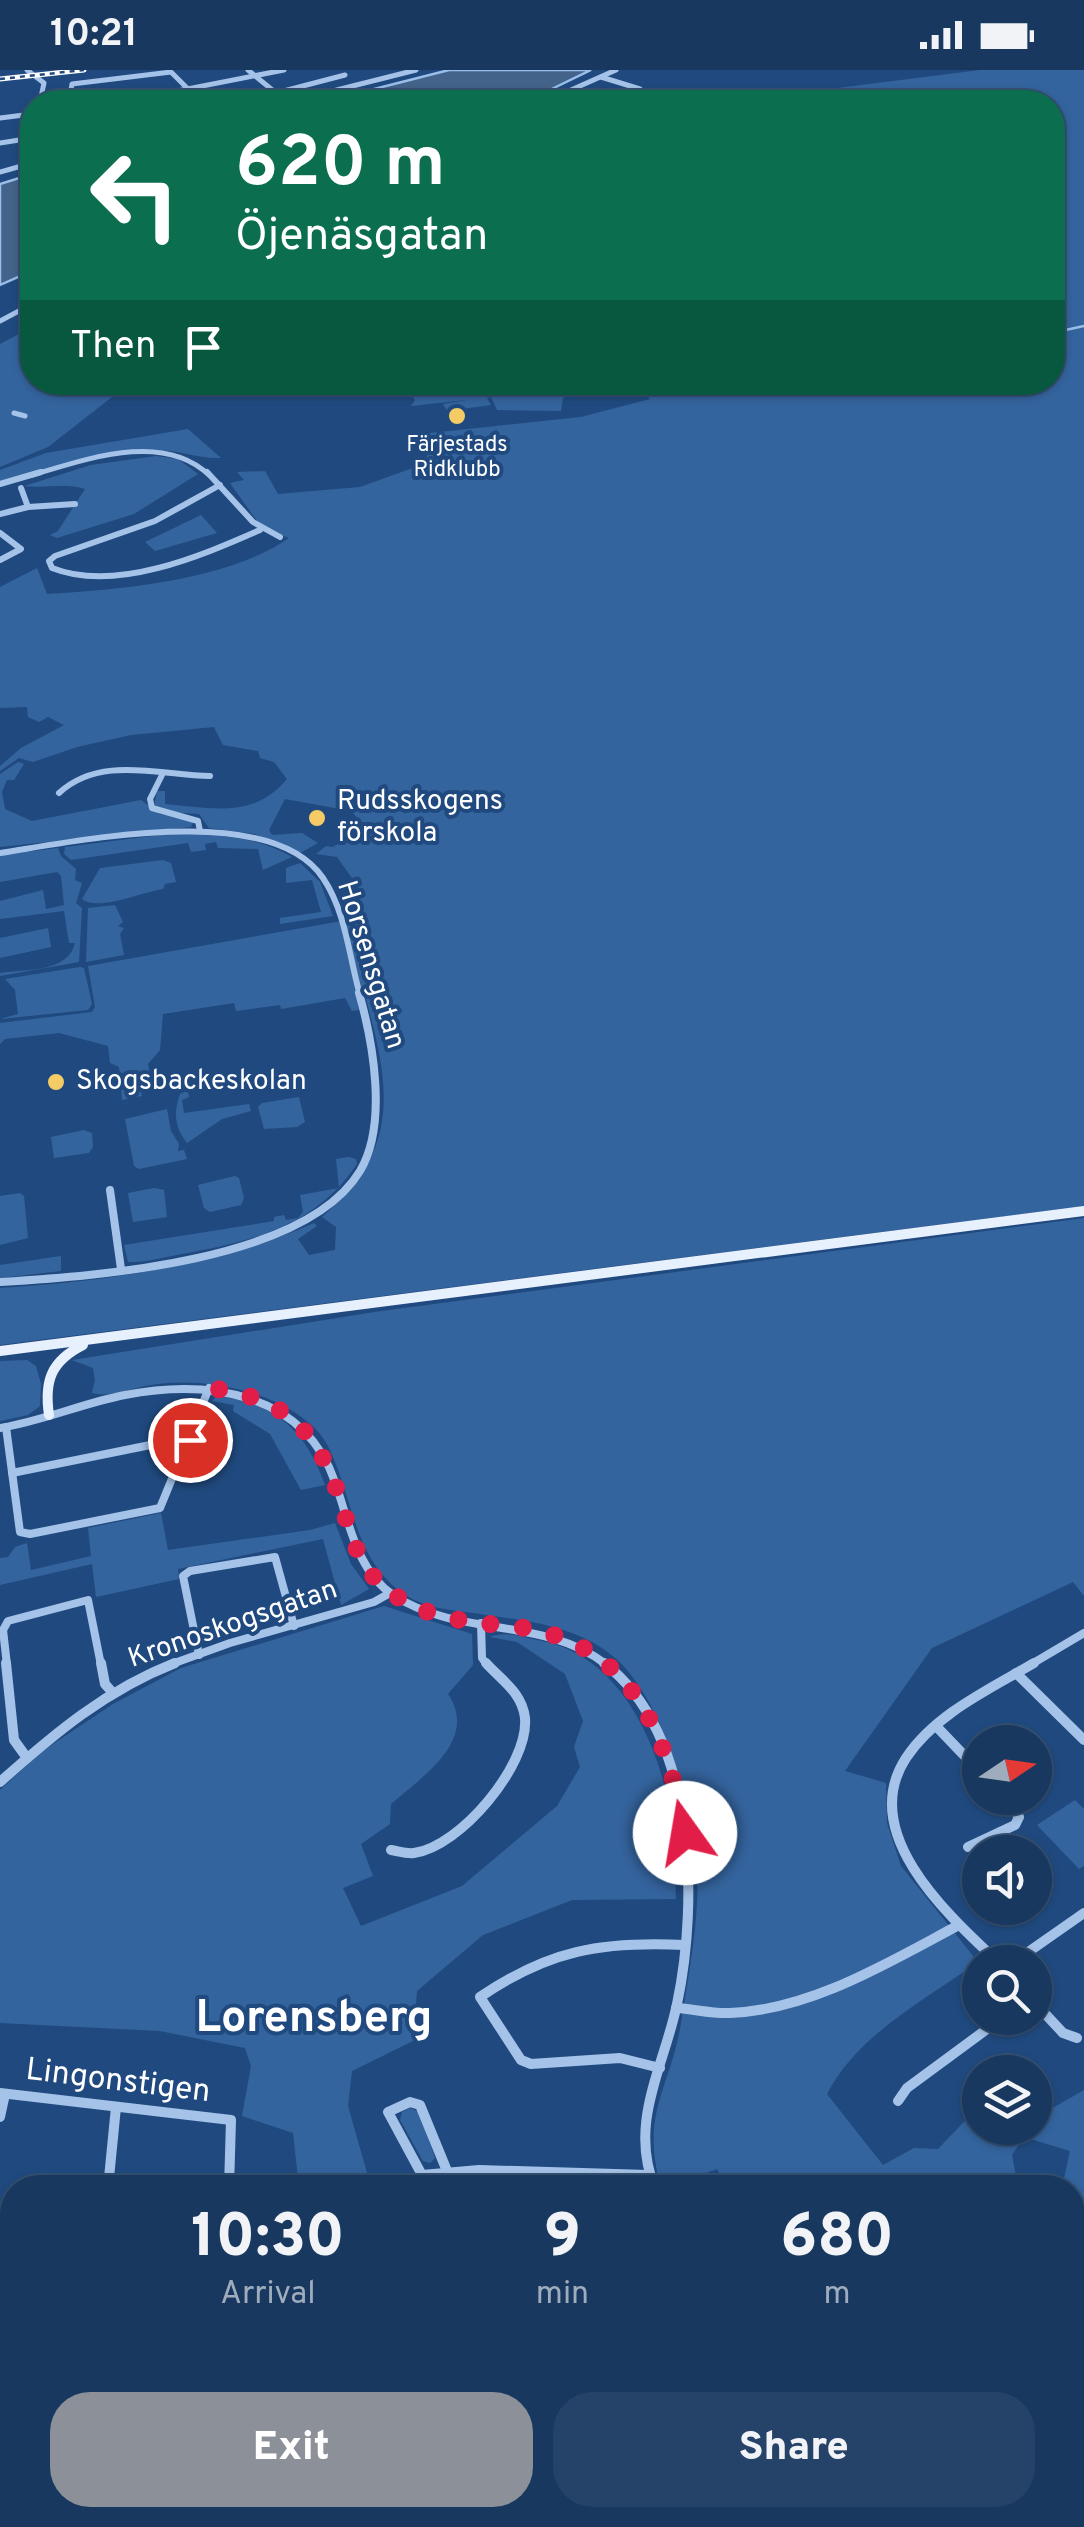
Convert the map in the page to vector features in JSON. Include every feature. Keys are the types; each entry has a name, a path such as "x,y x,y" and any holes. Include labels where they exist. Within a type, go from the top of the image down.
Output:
{"main road":[{"path":"0,1354 1084,1214"},
{"path":"0,1354 1084,1214"},
{"path":"49,1415 46,1376 60,1356 83,1346"}],"street":[{"path":"27,70 44,83 43,90"},
{"path":"248,70 272,90"},
{"path":"70,90 70,85 171,72 189,90 284,70"},
{"path":"288,90 345,75 336,70"},
{"path":"337,90 416,70"},
{"path":"569,90 616,70"},
{"path":"366,83 370,71"},
{"path":"599,76 645,90"},
{"path":"664,90 675,87"},
{"path":"636,90 640,89"},
{"path":"14,412 25,416"},
{"path":"0,484 115,456 161,452 193,460 220,485 241,515 260,530 280,537"},
{"path":"220,485 154,521 54,556 49,561 52,568 69,576 162,565 217,551 260,530"},
{"path":"21,488 28,507"},
{"path":"0,514 28,507 75,504"},
{"path":"0,533 21,549 0,560"},
{"path":"59,794 65,786 118,769 210,776"},
{"name":"Horsensgatan","path":"163,773 150,799 152,808 192,817 198,821 200,831"},
{"name":"Horsensgatan","path":"0,853 200,831 243,835 302,857 328,887 378,1064 373,1129 360,1172 329,1206 292,1230 210,1254 121,1269 0,1282"},
{"path":"110,1190 121,1269"},
{"path":"210,1388 169,1492 156,1510 22,1535 3,1428 130,1394 182,1387 210,1388 266,1403 305,1430 328,1463 358,1553 372,1576 390,1593 425,1612 553,1634 590,1649 622,1676 639,1699 668,1762 680,1806 688,1861 685,1945 676,2008 642,2140 648,2175 549,2170 447,2171 422,2175 388,2112 410,2102 420,2105 447,2171"},
{"path":"12,1473 180,1438 190,1440"},
{"path":"199,1655 183,1574 276,1557 294,1626"},
{"name":"Kronoskogsgatan","path":"0,1782 46,1738 112,1692 199,1655 374,1602 390,1593"},
{"path":"27,1758 14,1740 5,1625 88,1600 105,1684 112,1692"},
{"path":"391,1850 414,1854 452,1832 489,1800 522,1751 526,1736 522,1707 510,1684 482,1658 481,1624"},
{"path":"980,1945 910,1868 890,1806 906,1759 936,1726 1084,1633"},
{"path":"1016,1673 1084,1740"},
{"path":"936,1726 962,1753"},
{"path":"994,1835 1015,1825 1018,1815"},
{"path":"1038,1945 1084,1912"},
{"path":"676,2008 732,2013 780,2003 886,1964 958,1925"},
{"path":"660,2068 620,2058 531,2064 521,2060 480,1997 516,1970 557,1952 631,1941 685,1945"},
{"path":"1052,2021 1063,2033 1077,2038"},
{"path":"898,2102 908,2088 979,2035"},
{"path":"0,2118 2,2093"},
{"name":"Lingonstigen","path":"2,2093 230,2120 229,2175"},
{"path":"109,2175 116,2107"}],"shaded area":[{"path":"449,70 591,70 550,90 370,90"},
{"path":"980,70 1084,70 1084,1206 0,1345 0,1288 160,1269 239,1250 314,1223 317,1226 298,1239 309,1255 335,1250 336,1227 322,1217 348,1192 366,1167 383,1115 383,1088 365,995 356,993 359,1010 352,1011 345,998 281,1009 280,1005 236,1011 234,1003 163,1014 160,1050 148,1064 152,1084 140,1087 142,1096 122,1100 119,1067 110,1063 108,1046 59,1033 5,1039 0,1044 0,1023 92,1012 95,1007 88,966 353,919 350,907 361,891 337,857 316,854 365,826 351,811 285,799 269,830 272,835 302,833 318,843 300,853 255,834 209,828 199,814 165,812 154,806 157,791 165,791 165,804 246,806 274,792 287,779 274,762 260,758 258,751 223,745 214,727 131,735 33,762 19,758 0,771 0,766 21,748 64,725 48,717 39,722 28,717 27,707 0,708 0,587 37,568 47,594 139,586 236,564 289,538 262,528 230,483 244,480 237,472 265,471 278,494 360,487 424,464 428,453 421,434 581,417 650,399 646,395 1065,395 1065,90 821,90"},
{"path":"20,178 20,276 0,285 0,184"},
{"path":"20,333 20,395 115,395 48,447 0,467 0,344"},
{"path":"412,395 570,395 563,398 561,411 497,410 491,397 487,398 491,405 447,411 443,404 467,400 411,406 415,400"},
{"path":"188,429 221,458 162,450 114,454 0,481 0,470 46,453"},
{"path":"156,456 178,459 198,474 134,514 57,538 50,535 58,531 85,489 24,486 91,465"},
{"path":"201,515 217,533 155,551 145,542"},
{"path":"18,762 24,764 14,780 7,780 2,792 5,809 32,821 141,800 160,814 195,818 191,827 0,847 0,774"},
{"path":"168,834 247,840 292,857 263,870 258,849 218,848 216,842 205,844 206,850 191,852 188,843 71,860 64,854 65,847"},
{"path":"58,848 76,869 75,880 82,883 76,903 82,908 79,962 0,976 55,965 71,953 75,943 69,943 64,911 0,919 0,901 43,890 46,909 64,905 61,876 57,872 0,882 0,855"},
{"path":"163,860 171,863 176,882 165,884 163,889 109,902 82,899 100,868"},
{"path":"300,863 320,882 333,916 280,924 280,918 321,912 312,880 286,883 286,868"},
{"path":"115,905 123,922 118,926 124,928 120,934 124,955 86,962 88,908"},
{"path":"48,928 51,947 0,958 0,938"},
{"path":"84,968 92,1004 88,1010 0,1019 18,1014 15,990 5,979"},
{"path":"188,1090 189,1097 182,1100 184,1113 249,1104 251,1111 222,1119 187,1143 178,1126 176,1108 180,1094"},
{"path":"299,1097 305,1122 297,1127 264,1129 258,1107 262,1103"},
{"path":"167,1109 178,1151 184,1150 187,1159 139,1169 134,1166 125,1119"},
{"path":"84,1130 92,1133 93,1147 89,1153 54,1158 51,1137"},
{"path":"336,1159 356,1159 357,1164 339,1187"},
{"path":"235,1176 244,1198 241,1205 210,1212 204,1208 198,1185"},
{"path":"337,1188 322,1203 302,1217 280,1228 208,1249 128,1262 124,1245 274,1221 274,1217 284,1215 286,1220 298,1218 303,1212 300,1195"},
{"path":"164,1190 167,1217 133,1222 128,1193"},
{"path":"0,1196 24,1196 28,1238 0,1245"},
{"path":"1084,1218 1084,1596 1073,1582 932,1648 845,1771 886,1783 887,1823 901,1866 964,1945 962,1973 874,2036 840,2073 827,2094 883,2165 914,2148 938,2149 962,2124 962,2145 1019,2145 1012,2155 1016,2175 720,2175 717,2169 701,2175 658,2175 655,2119 681,2023 694,1933 697,1874 694,1840 677,1768 648,1700 630,1673 594,1643 561,1629 439,1608 407,1596 389,1582 365,1547 337,1466 322,1436 282,1405 259,1395 200,1383 163,1383 114,1393 92,1393 93,1368 72,1360 381,1311"},
{"path":"61,1256 61,1271 0,1278 0,1265"},
{"path":"27,1360 36,1366 41,1384 40,1406 28,1415 0,1421 0,1361"},
{"path":"217,1396 256,1405 286,1422 308,1449 325,1485 301,1490 270,1434 233,1411 234,1405 212,1401"},
{"path":"161,1513 168,1550 335,1523 351,1564 369,1589 341,1605 323,1539 178,1569 179,1579 96,1597 92,1564 0,1585 0,1558 8,1557 15,1547 27,1543 31,1570 91,1556 88,1528"},
{"path":"384,1606 472,1634 473,1665 448,1694 456,1711 457,1727 452,1742 431,1769 391,1804 390,1824 361,1844 373,1876 343,1888 361,1926 462,1886 557,1806 580,1767 574,1747 583,1721 565,1674 517,1642 490,1637 515,1635 571,1651 618,1688 649,1741 668,1801 676,1899 572,1900 483,1935 417,1991 413,2041 352,2071 348,2106 368,2175 298,2175 293,2133 242,2116 251,2066 245,2048 160,2031 0,2023 0,1790 41,1752 113,1704 181,1668"},
{"path":"1075,1800 1084,1809 1084,1866 1079,1869 1052,1841 1052,1835 1047,1835 1037,1825"},
{"path":"1084,2090 1084,2175 1065,2175 1070,2151 1050,2145 1052,2108"},
{"path":"410,2108 419,2112 435,2158 430,2163 423,2161 400,2120 402,2112"}],"waterway":[{"path":"1065,330 1084,326"}],"railway":[{"path":"0,79 84,70"}],"place":[{"name":"Färjestads Ridklubb","path":"457,416"},
{"name":"Rudsskogens förskola","path":"317,818"},
{"name":"Skogsbackeskolan","path":"56,1082"}],"district":[{"name":"Lorensberg","path":"314,2019"}],"route":[{"path":"190,1440 210,1388 266,1403 287,1414 320,1448 358,1553 372,1576 390,1593 425,1612 553,1634 590,1649 622,1676 650,1720 668,1762 685,1833"}]}
